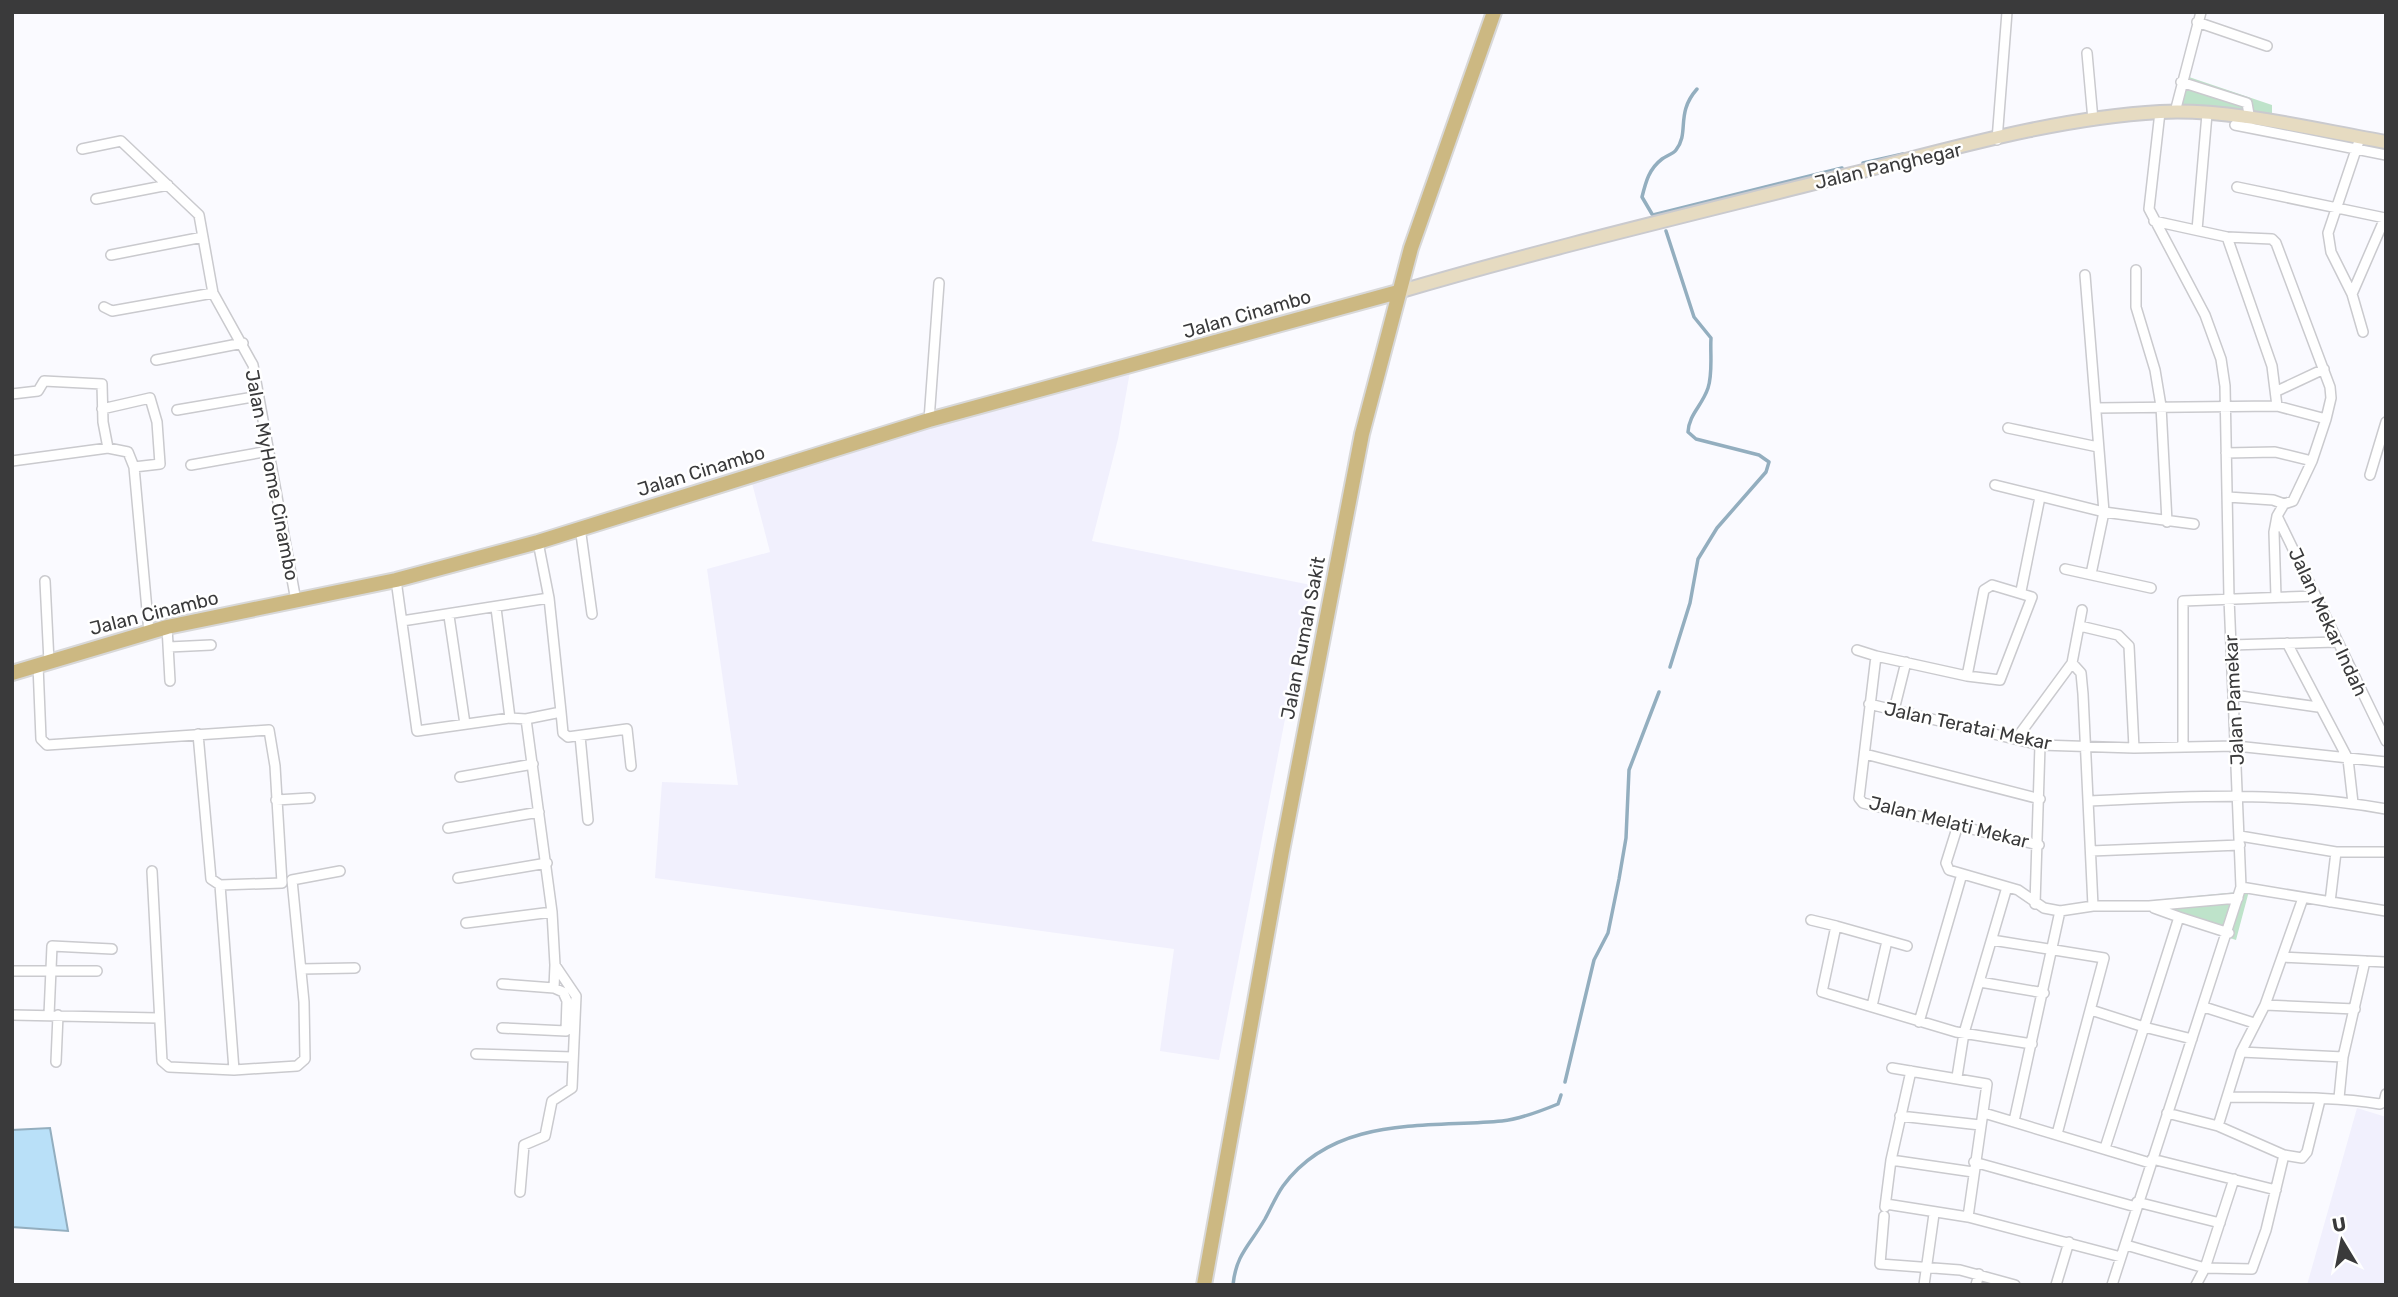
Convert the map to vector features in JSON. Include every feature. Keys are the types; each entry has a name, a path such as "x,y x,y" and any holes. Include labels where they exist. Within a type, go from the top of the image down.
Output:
{"main road":[{"name":"Jalan Rumah Sakit","path":"1204,1285 1353,477 1398,292 1493,12"},
{"name":"Jalan Cinambo","path":"12,673 167,627 396,580 538,542 929,420 1398,292"}],"street":[{"path":"1997,140 2007,12"},
{"path":"2175,112 2199,17 2267,46"},
{"path":"2087,53 2092,120"},
{"path":"2181,82 2247,103 2250,120"},
{"name":"Jalan Panghegar","path":"1398,292 1564,245 1997,140 2092,120 2160,112 2207,114 2250,120 2358,144 2386,142"},
{"name":"Jalan Pamekar","path":"2112,1285 2136,1205 2229,933 2241,887 2221,359 2205,315 2149,209 2160,112"},
{"path":"2197,230 2207,114"},
{"path":"2235,125 2358,144 2386,155"},
{"name":"Jalan MyHome Cinambo","path":"82,149 121,141 199,215 214,293 253,365 296,601"},
{"path":"2358,144 2328,233 2331,252 2351,294 2363,332"},
{"path":"150,168 153,188"},
{"path":"96,199 168,185"},
{"path":"2237,187 2385,218 2351,294"},
{"path":"2154,221 2227,237 2272,239 2276,243 2324,369 2331,398 2312,461 2293,501 2284,504 2273,500 2228,497"},
{"path":"111,255 203,237"},
{"path":"2227,237 2272,366 2277,405"},
{"path":"2136,270 2136,307 2155,370 2161,406 2167,523"},
{"path":"2085,275 2104,512 2091,574"},
{"path":"929,420 939,283"},
{"path":"104,307 112,312 214,293"},
{"path":"156,360 243,343"},
{"path":"2277,391 2324,369"},
{"path":"12,394 39,391 44,381 102,384 102,409 108,448"},
{"path":"177,410 259,396"},
{"path":"102,409 150,398 157,422 160,464 134,467"},
{"path":"2096,408 2277,405 2326,419"},
{"path":"2370,475 2386,422"},
{"path":"2008,428 2098,447"},
{"path":"12,461 108,448 128,453 134,467 149,632"},
{"path":"191,465 269,451"},
{"path":"2226,453 2274,452 2312,461"},
{"path":"1995,485 2104,512 2167,523 2194,524"},
{"path":"2021,592 2040,496"},
{"path":"2276,597 2274,532 2277,516 2284,504"},
{"name":"Jalan Mekar Indah","path":"2277,516 2386,741"},
{"path":"580,527 592,614"},
{"path":"538,542 549,598 565,736 627,729 631,766"},
{"path":"2065,569 2151,588"},
{"path":"396,580 415,729 422,732 561,712"},
{"path":"45,581 43,744 269,730 282,883"},
{"path":"1857,650 1876,656 1967,676 1994,681 2004,676 2032,597 1992,585 1984,590 1967,676"},
{"path":"2183,746 2181,604 2186,599 2316,596"},
{"path":"401,621 449,616 549,598"},
{"path":"496,608 510,718"},
{"path":"2016,739 2072,663 2082,610"},
{"path":"449,616 465,724"},
{"path":"2080,626 2118,635 2129,646 2134,748"},
{"path":"167,627 170,681"},
{"path":"2231,645 2336,642"},
{"path":"2287,643 2348,759 2353,803"},
{"path":"169,646 211,645"},
{"path":"1876,656 1865,754 2040,799"},
{"path":"1894,710 1906,662"},
{"path":"2072,663 2081,673 2094,906"},
{"path":"2234,695 2318,706"},
{"name":"Jalan Teratai Mekar","path":"1869,704 2040,745 2134,748 2236,746 2386,762"},
{"path":"526,719 547,863 555,965 554,988"},
{"path":"198,734 211,879 220,885 282,883 340,871"},
{"path":"580,736 588,820"},
{"path":"2035,904 2039,845 2040,745"},
{"name":"Jalan Melati Mekar","path":"1865,754 1859,798 1863,803 2039,845"},
{"path":"460,777 533,764"},
{"path":"2090,801 2238,794 2353,803 2386,809"},
{"path":"276,800 310,798"},
{"path":"447,828 539,812"},
{"path":"1958,825 1946,867 2028,895 2035,904 2060,911 2094,906 2149,906 2238,898"},
{"path":"2091,851 2240,841 2336,852 2386,852"},
{"path":"2330,902 2336,852"},
{"path":"458,878 547,863"},
{"path":"152,871 158,1017 164,1065 234,1070 298,1066 305,1059 301,969 292,880"},
{"path":"1919,1022 1962,874"},
{"path":"220,885 234,1070"},
{"path":"1957,1077 1964,1033 2007,887"},
{"path":"2241,887 2386,911"},
{"path":"2218,1126 2241,1052 2265,1005 2303,898"},
{"path":"2149,906 2229,933"},
{"path":"2014,1122 2054,951 2060,911"},
{"path":"466,923 552,912"},
{"path":"2105,1148 2179,917"},
{"path":"1811,920 1907,946"},
{"path":"1836,926 1822,992 1919,1022 1964,1033 2032,1044"},
{"path":"1993,940 2104,958 2057,1134"},
{"path":"1872,1006 1887,941"},
{"path":"57,1062 52,946 112,949"},
{"path":"2283,957 2386,962"},
{"path":"2339,1098 2343,1057 2365,961"},
{"path":"520,1192 524,1145 545,1136 552,1101 572,1088 576,996 555,965"},
{"path":"301,969 355,968"},
{"path":"12,971 97,971"},
{"path":"1980,982 2044,993"},
{"path":"502,984 554,988 563,992 567,1001 566,1031 502,1028"},
{"path":"2265,1005 2355,1009"},
{"path":"2204,1007 2254,1023"},
{"path":"2091,1010 2192,1039"},
{"path":"12,1016 158,1017"},
{"path":"2241,1052 2343,1057"},
{"path":"476,1054 572,1057"},
{"path":"1892,1068 1987,1084 1968,1217"},
{"path":"1911,1071 1891,1160 1879,1262 1979,1274 2015,1285"},
{"path":"2229,1097 2320,1100 2339,1098 2380,1104 2384,1102 2386,1094"},
{"path":"2167,1113 2218,1126 2284,1155 2305,1157 2320,1100"},
{"path":"1984,1113 2151,1161 2276,1190"},
{"path":"1900,1116 1980,1125"},
{"path":"2126,1245 2205,1268 2252,1269 2284,1155"},
{"path":"1891,1160 1974,1167 2220,1223"},
{"path":"2196,1285 2205,1268 2234,1179"},
{"path":"1885,1209 1968,1217 2121,1256"},
{"path":"1924,1285 1929,1269 1934,1214"},
{"path":"2056,1285 2069,1242"},
{"path":"1976,1285 1979,1274"}],"shaded area":[{"path":"1131,366 1118,439 1092,541 1311,585 1219,1060 1160,1051 1174,949 655,878 662,782 738,785 707,569 770,552 752,483"},
{"path":"2357,1108 2386,1117 2386,1285 2307,1285"}],"green space":[{"path":"2186,76 2272,105 2272,123 2178,112"},
{"path":"2249,891 2236,940 2147,911 2154,900"}],"water":[{"path":"50,1128 68,1231 12,1227 12,1130"}],"waterway":[{"path":"1652,214 1642,197 1647,181 1651,171 1662,159 1675,151 1680,143 1686,107 1697,89"},
{"path":"1863,163 1903,154"},
{"path":"1653,215 1842,168"},
{"path":"1666,231 1694,317 1711,338 1710,382 1688,432 1696,439 1759,455 1769,462 1766,472 1717,528 1698,559 1690,603 1670,667"},
{"path":"1565,1082 1594,960 1608,933 1626,838 1629,770 1659,692"},
{"path":"1233,1285 1240,1257 1283,1186 1304,1163 1328,1147 1355,1136 1384,1130 1516,1118 1558,1104 1561,1095"}]}
